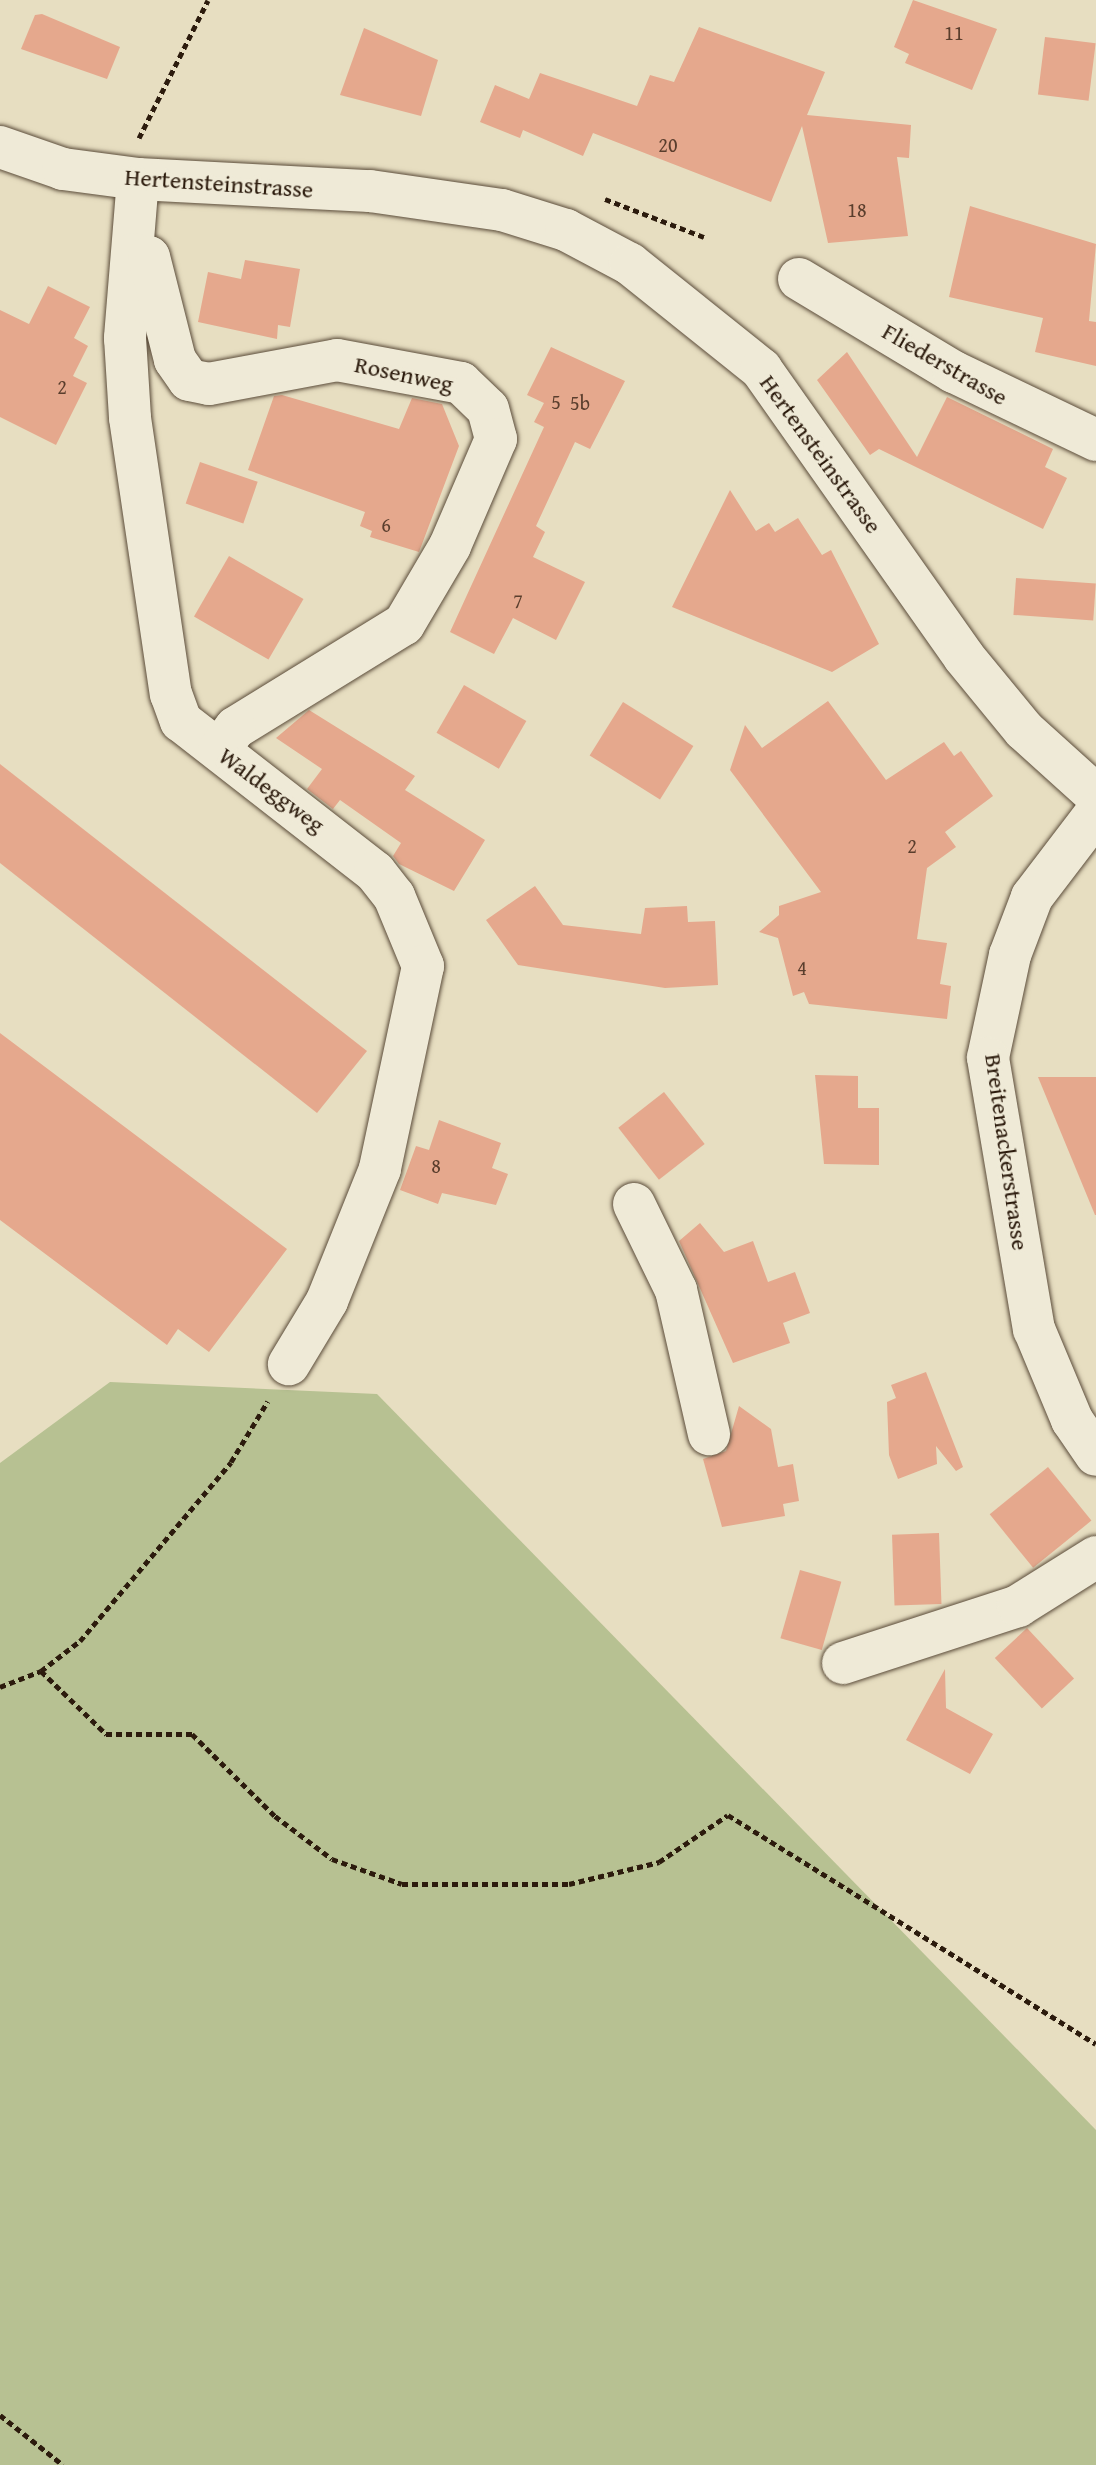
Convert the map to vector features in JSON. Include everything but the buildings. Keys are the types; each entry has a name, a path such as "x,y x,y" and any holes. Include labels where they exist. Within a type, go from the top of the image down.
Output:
{"street":[{"name":"Hertensteinstrasse","path":"0,147 63,169 138,179 370,191 502,210 566,230 630,264 761,369 964,657 1024,730 1096,795"},
{"name":"Waldeggweg","path":"138,179 125,338 130,418 171,694 181,721 375,872 394,896 423,966 380,1169 327,1301 289,1364"},
{"name":"Rosenweg","path":"133,254 149,257 175,360 189,380 209,384 337,360 461,383 488,409 496,439 450,546 404,624 235,728 219,750"},
{"name":"Fliederstrasse","path":"799,279 954,372 1096,440"},
{"name":"Breitenackerstrasse","path":"1096,813 1032,897 1010,955 988,1058 1034,1329 1072,1420 1096,1455"},
{"path":"634,1204 676,1290 709,1434"},
{"path":"843,1663 1018,1606 1096,1557"}],"path":[{"path":"138,179 140,128 208,0"},
{"path":"0,1687 41,1671 80,1641 231,1462 289,1364"},
{"path":"41,1671 106,1734 192,1734 275,1816 332,1859 402,1884 569,1884 659,1862 728,1815 1096,2044"},
{"path":"0,2415 63,2465"}],"green space":[{"path":"110,1382 377,1394 1096,2130 1096,2465 0,2465 0,1463"}]}
